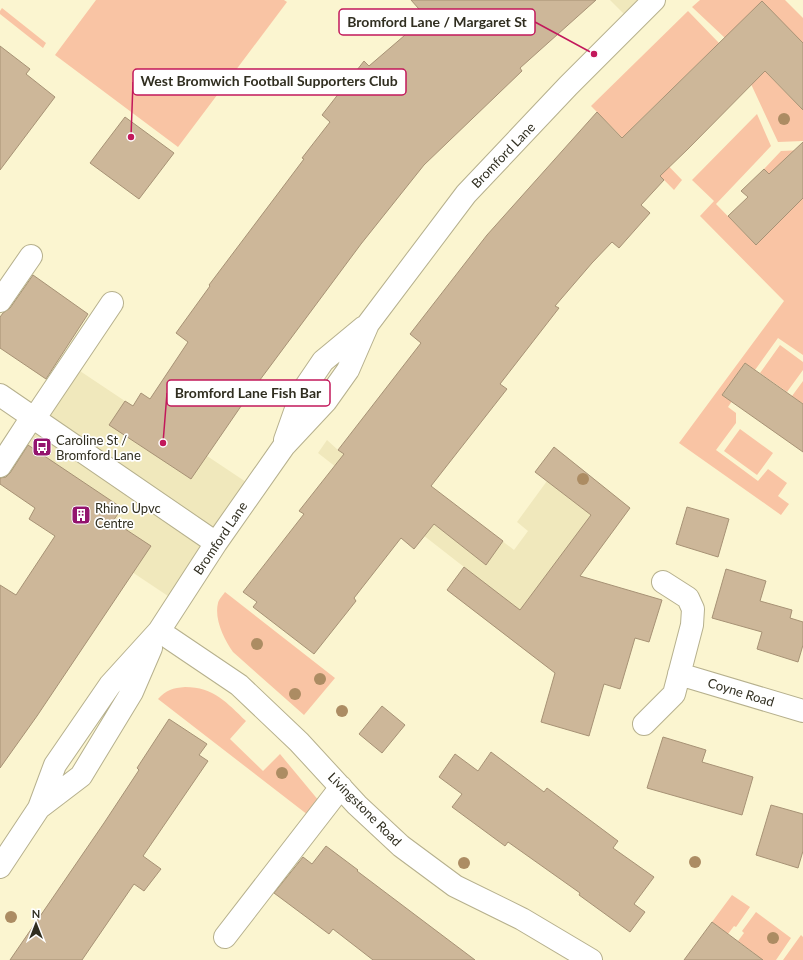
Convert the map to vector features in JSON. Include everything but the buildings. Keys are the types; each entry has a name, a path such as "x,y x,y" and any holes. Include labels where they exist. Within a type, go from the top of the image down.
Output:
{"street":[{"name":"Bromford Lane","path":"0,867 39,808 54,764 110,685 159,631 216,543 284,446 302,392 323,361 368,324 466,194 568,86 654,0"},
{"path":"0,301 31,256"},
{"path":"0,466 112,303"},
{"path":"0,395 216,543"},
{"path":"644,724 674,694 692,625 693,609 688,598 662,582"},
{"name":"Livingstone Road","path":"159,631 239,685 299,742 356,805 401,846 456,886 522,919 591,960"},
{"name":"Coyne Road","path":"679,674 803,711"},
{"path":"226,937 341,787"}],"shaded area":[{"path":"96,0 284,0 287,2 178,147 55,55"},
{"path":"610,0 654,0 632,22"},
{"path":"700,0 785,0 803,18 803,45 762,1 725,38 692,7"},
{"path":"2,8 46,43 43,48 0,14"},
{"path":"688,11 719,43 632,128 682,180 674,190 591,106"},
{"path":"753,59 803,110 803,141 778,142 744,69"},
{"path":"757,114 771,146 716,204 756,245 803,198 803,355 778,338 755,370 745,363 722,395 732,401 728,407 736,413 736,423 716,450 758,481 768,469 787,483 778,496 789,504 781,515 679,443 784,301 700,216 714,201 692,180"},
{"path":"803,150 769,174 764,169 781,151"},
{"path":"780,345 803,362 803,370 787,392 760,373"},
{"path":"80,371 255,488 177,602 0,484 66,382 73,382"},
{"path":"803,381 803,404 792,396"},
{"path":"740,429 773,453 757,475 724,451"},
{"path":"327,440 465,548 483,526 514,550 528,531 517,522 547,481 535,472 554,447 630,508 525,650 447,590 464,567 318,453"},
{"path":"225,592 335,678 304,715 233,652 223,635 217,616 218,603"},
{"path":"185,687 212,693 226,702 246,721 230,739 263,771 280,754 319,801 308,815 158,699 170,690"},
{"path":"732,895 750,907 736,927 734,926 728,934 712,922"},
{"path":"756,912 791,938 776,960 749,960 754,953 738,941 744,933 742,931"},
{"path":"801,935 803,937 803,960 783,960"}],"place":[{"name":"Bromford Lane / Margaret St","path":"594,54"},
{"name":"West Bromwich Football Supporters Club","path":"131,137"},
{"name":"Bromford Lane Fish Bar","path":"163,443"},
{"name":"Caroline St / Bromford Lane","path":"42,447"},
{"name":"Rhino Upvc Centre","path":"81,515"}]}
